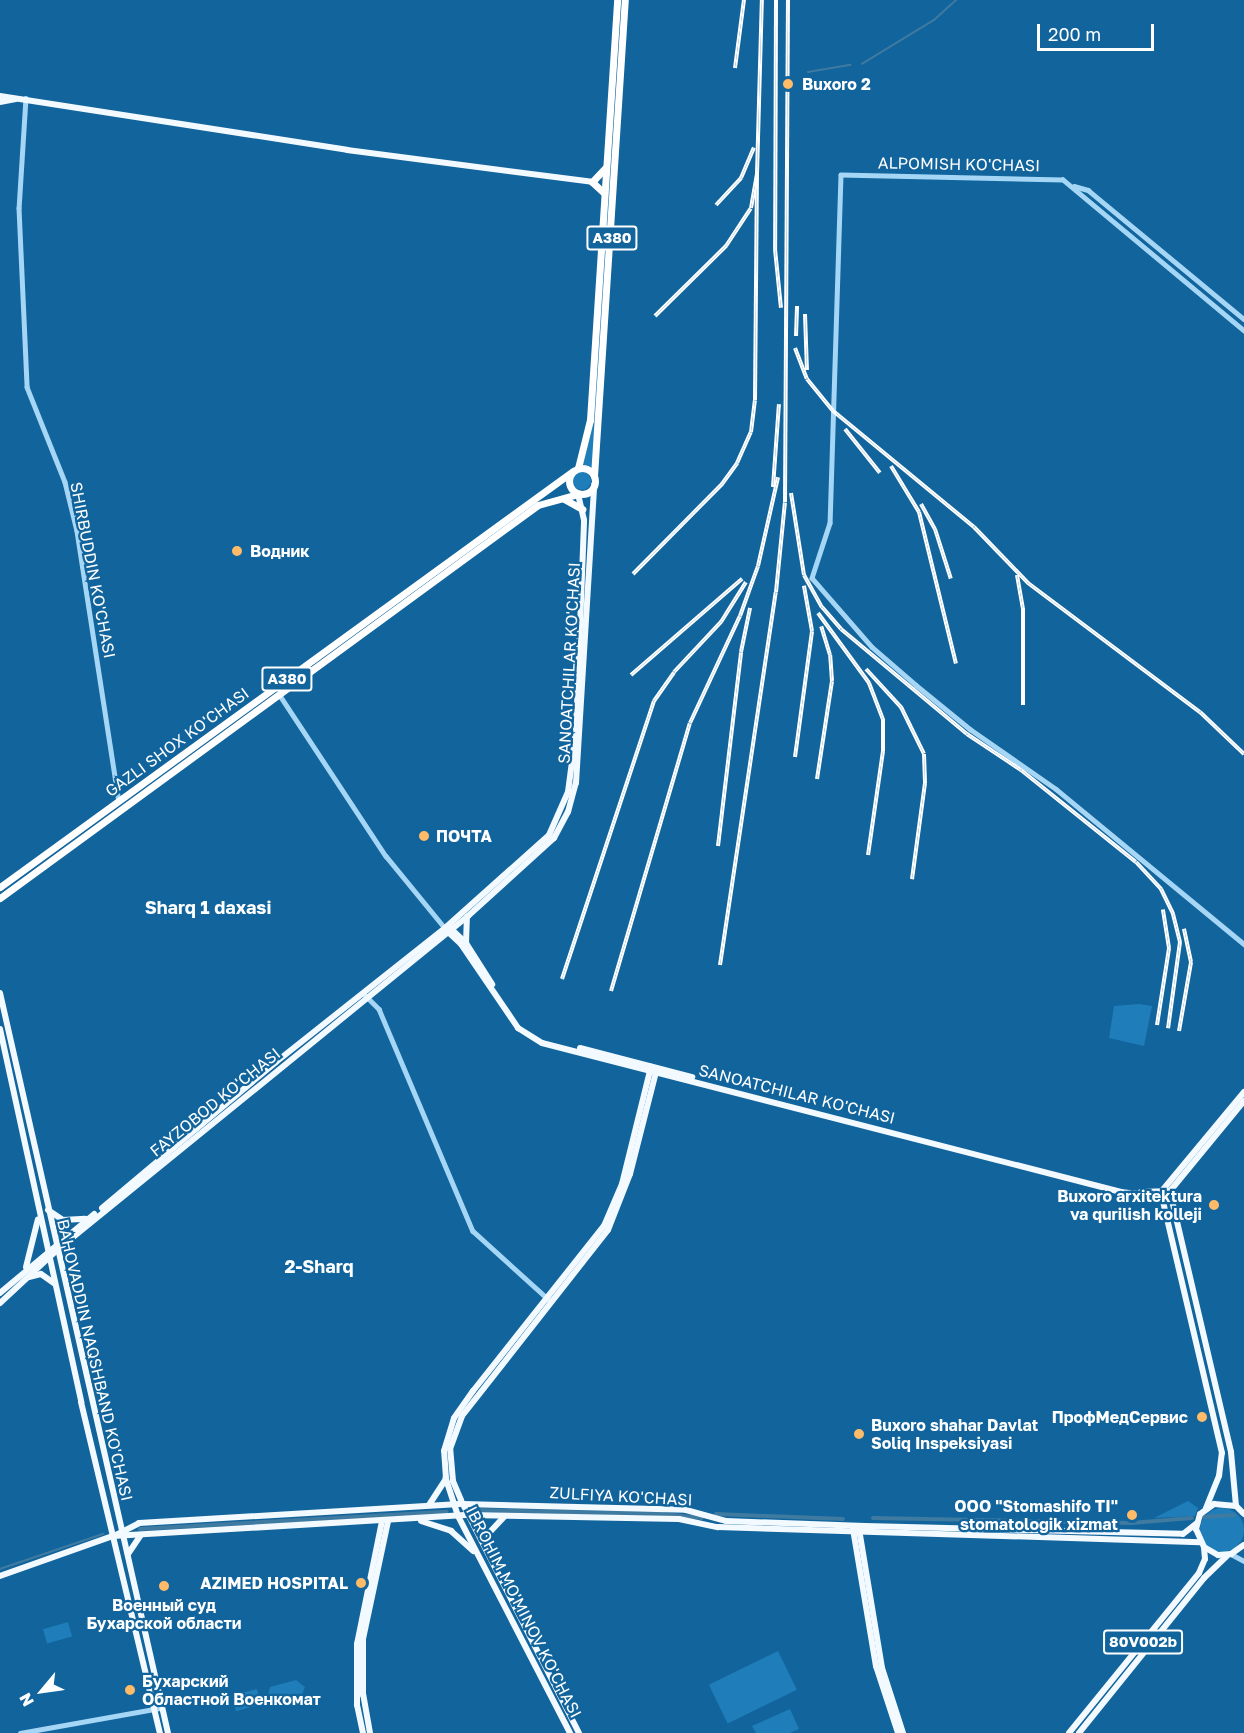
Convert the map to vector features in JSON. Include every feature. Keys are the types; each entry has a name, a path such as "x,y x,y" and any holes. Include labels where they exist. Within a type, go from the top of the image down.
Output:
{"highway":[{"name":"A380","path":"575,470 588,432 617,0"},
{"name":"A380","path":"594,476 625,0"},
{"path":"613,58 622,58"},
{"path":"605,195 592,182 602,174 607,164"},
{"path":"586,390 591,398"},
{"path":"587,469 594,476 594,485 588,492 578,494 569,484 575,470 587,469"},
{"name":"GAZLI SHOX KO'CHASI","path":"3,884 575,470"},
{"name":"GAZLI SHOX KO'CHASI","path":"1,898 538,505 556,498 578,494"},
{"path":"556,498 576,502 582,508"}],"main road":[{"path":"0,96 26,98 347,150 592,182"},
{"path":"0,102 26,98"},
{"name":"SANOATCHILAR KO'CHASI","path":"448,929 531,853 557,823 568,792 574,752 594,485"},
{"path":"578,494 582,508 581,656"},
{"path":"448,929 459,922 465,913"},
{"path":"464,944 465,913"},
{"path":"459,922 460,936"},
{"name":"SANOATCHILAR KO'CHASI","path":"448,929 460,936 511,1014 529,1033 653,1069 1124,1190 1171,1194"},
{"name":"SANOATCHILAR KO'CHASI","path":"448,929 464,944"},
{"name":"FAYZOBOD KO'CHASI","path":"0,1303 55,1248 365,994 448,929"},
{"name":"BAHOVADDIN NAQSHBAND KO'CHASI","path":"0,993 10,1063"},
{"path":"55,1248 365,994"},
{"name":"BAHOVADDIN NAQSHBAND KO'CHASI","path":"0,1029 46,1207 168,1733"},
{"path":"551,1302 595,1241 612,1211 653,1069"},
{"name":"SANOATCHILAR KO'CHASI","path":"653,1069 1164,1200"},
{"name":"BAHOVADDIN NAQSHBAND KO'CHASI","path":"14,1080 54,1284 160,1733"},
{"path":"1197,1523 1219,1476 1222,1453 1161,1192 1244,1092"},
{"path":"1164,1200 1244,1101"},
{"path":"1171,1194 1217,1391 1239,1505 1244,1514"},
{"path":"46,1207 57,1218 78,1221 91,1217"},
{"path":"25,1269 34,1246 38,1209"},
{"name":"FAYZOBOD KO'CHASI","path":"0,1293 25,1269 48,1254"},
{"path":"25,1279 41,1274 54,1284"},
{"name":"IBROHIM MO'MINOV KO'CHASI","path":"551,1302 454,1418 444,1451 446,1478 458,1516 570,1733"},
{"name":"IBROHIM MO'MINOV KO'CHASI","path":"551,1302 457,1426 450,1459 463,1504 525,1632 579,1733"},
{"path":"1209,1392 1217,1391"},
{"path":"428,1506 437,1498 446,1478"},
{"path":"1236,1484 1244,1489"},
{"path":"1206,1508 1224,1503 1239,1505"},
{"name":"ZULFIYA KO'CHASI","path":"121,1533 134,1524 453,1504 686,1510 726,1521 856,1528"},
{"name":"ZULFIYA KO'CHASI","path":"121,1533 140,1536 469,1515 679,1519 718,1527 997,1532 1183,1534 1197,1523"},
{"path":"489,1558 489,1533 506,1516"},
{"path":"414,1520 451,1531 480,1559"},
{"path":"118,1521 134,1524"},
{"path":"363,1733 357,1705 360,1639 385,1521"},
{"name":"80V002b","path":"1069,1733 1199,1573 1205,1559 1197,1523"},
{"path":"856,1528 876,1666 898,1733"},
{"path":"856,1528 882,1668 903,1733"},
{"name":"ZULFIYA KO'CHASI","path":"997,1532 1202,1544 1229,1555"},
{"path":"0,1576 121,1533"},
{"path":"127,1560 129,1547 140,1536"},
{"name":"80V002b","path":"1079,1733 1204,1578 1229,1555 1244,1545"},
{"path":"518,1636 525,1632"},
{"path":"360,1639 363,1695 370,1733"}],"street":[{"name":"SHIRBUDDIN KO'CHASI","path":"26,98 19,208 27,387 65,482 77,531 118,801"},
{"name":"ALPOMISH KO'CHASI","path":"1244,319 1088,190 1053,178 842,175 830,523 812,579 872,647 916,686 970,729 1056,789 1244,944"},
{"path":"1074,186 1087,202 1244,331"},
{"path":"279,694 386,856 448,929"},
{"path":"365,994 379,1009 473,1231 551,1302"},
{"path":"1229,1555 1244,1561"},
{"path":"20,1733 153,1707 161,1708"}],"shaded area":[{"path":"610,152 612,152 592,468 582,464 592,427"},
{"path":"582,472 588,475 591,481 588,487 582,490 576,487 573,481 576,475"},
{"path":"1139,1004 1152,1006 1144,1046 1109,1038 1114,1006"},
{"path":"1188,1501 1198,1508 1195,1516 1154,1518"},
{"path":"1222,1508 1237,1515 1244,1530 1237,1545 1222,1552 1207,1545 1200,1530 1207,1515"},
{"path":"68,1622 72,1636 47,1644 43,1629"},
{"path":"778,1651 797,1690 728,1723 709,1685"},
{"path":"296,1680 305,1687 301,1697 274,1704 267,1700 270,1687"},
{"path":"257,1689 261,1704 236,1711 232,1696"},
{"path":"790,1709 799,1729 790,1733 756,1733 752,1726"}],"waterway":[{"path":"862,64 934,20 956,0"},
{"path":"808,72 850,65"},
{"path":"475,1510 663,1514 702,1518"},
{"path":"140,1529 447,1512"},
{"path":"716,1514 843,1519"},
{"path":"1204,1517 1234,1515"},
{"path":"873,1518 1131,1523 1192,1518"},
{"path":"0,1569 103,1534"}],"railway":[{"path":"735,68 744,0"},
{"path":"655,316 726,246 751,208 757,174 762,0"},
{"path":"776,0 775,249 781,308"},
{"path":"720,965 776,592 785,502 788,0"},
{"path":"716,205 741,178 754,148"},
{"path":"633,574 722,484 737,463 751,432 755,400 757,174"},
{"path":"796,336 797,306"},
{"path":"805,314 807,370"},
{"path":"795,348 807,379 832,410 974,527 1028,583 1200,712 1244,754"},
{"path":"773,487 779,404"},
{"path":"845,429 880,473"},
{"path":"891,466 919,512 956,664"},
{"path":"611,991 690,723 740,616 758,566 778,477"},
{"path":"791,493 804,575 822,607 841,629 967,734 1021,770 1136,862 1161,889 1173,914 1180,942 1168,1028"},
{"path":"921,504 935,529 951,579"},
{"path":"1017,575 1023,608 1023,705"},
{"path":"631,675 742,579"},
{"path":"562,979 654,701 674,672 721,622 746,582"},
{"path":"795,757 812,631 804,586"},
{"path":"718,846 741,652 750,608"},
{"path":"818,613 869,683 883,720 883,751 868,855"},
{"path":"817,779 832,681 830,655 821,626"},
{"path":"866,669 901,707 924,754 925,783 912,879"},
{"path":"1157,1025 1169,948 1163,909"},
{"path":"1179,1031 1191,962 1184,929"}],"place":[{"name":"Buxoro 2","path":"788,84"},
{"name":"Водник","path":"237,551"},
{"name":"ПОЧТА","path":"424,836"},
{"name":"Buxoro arxitektura va qurilish kolleji","path":"1214,1205"},
{"name":"ПрофМедСервис","path":"1202,1417"},
{"name":"Buxoro shahar Davlat Soliq Inspeksiyasi","path":"859,1434"},
{"name":"OOO \"Stomashifo TI\" stomatologik xizmat","path":"1132,1515"},
{"name":"AZIMED HOSPITAL","path":"361,1583"},
{"name":"Военный суд Бухарской области","path":"164,1586"},
{"name":"Бухарский Областной Военкомат","path":"130,1690"}],"district":[{"name":"Sharq 1 daxasi","path":"208,907"},
{"name":"2-Sharq","path":"319,1266"}]}
